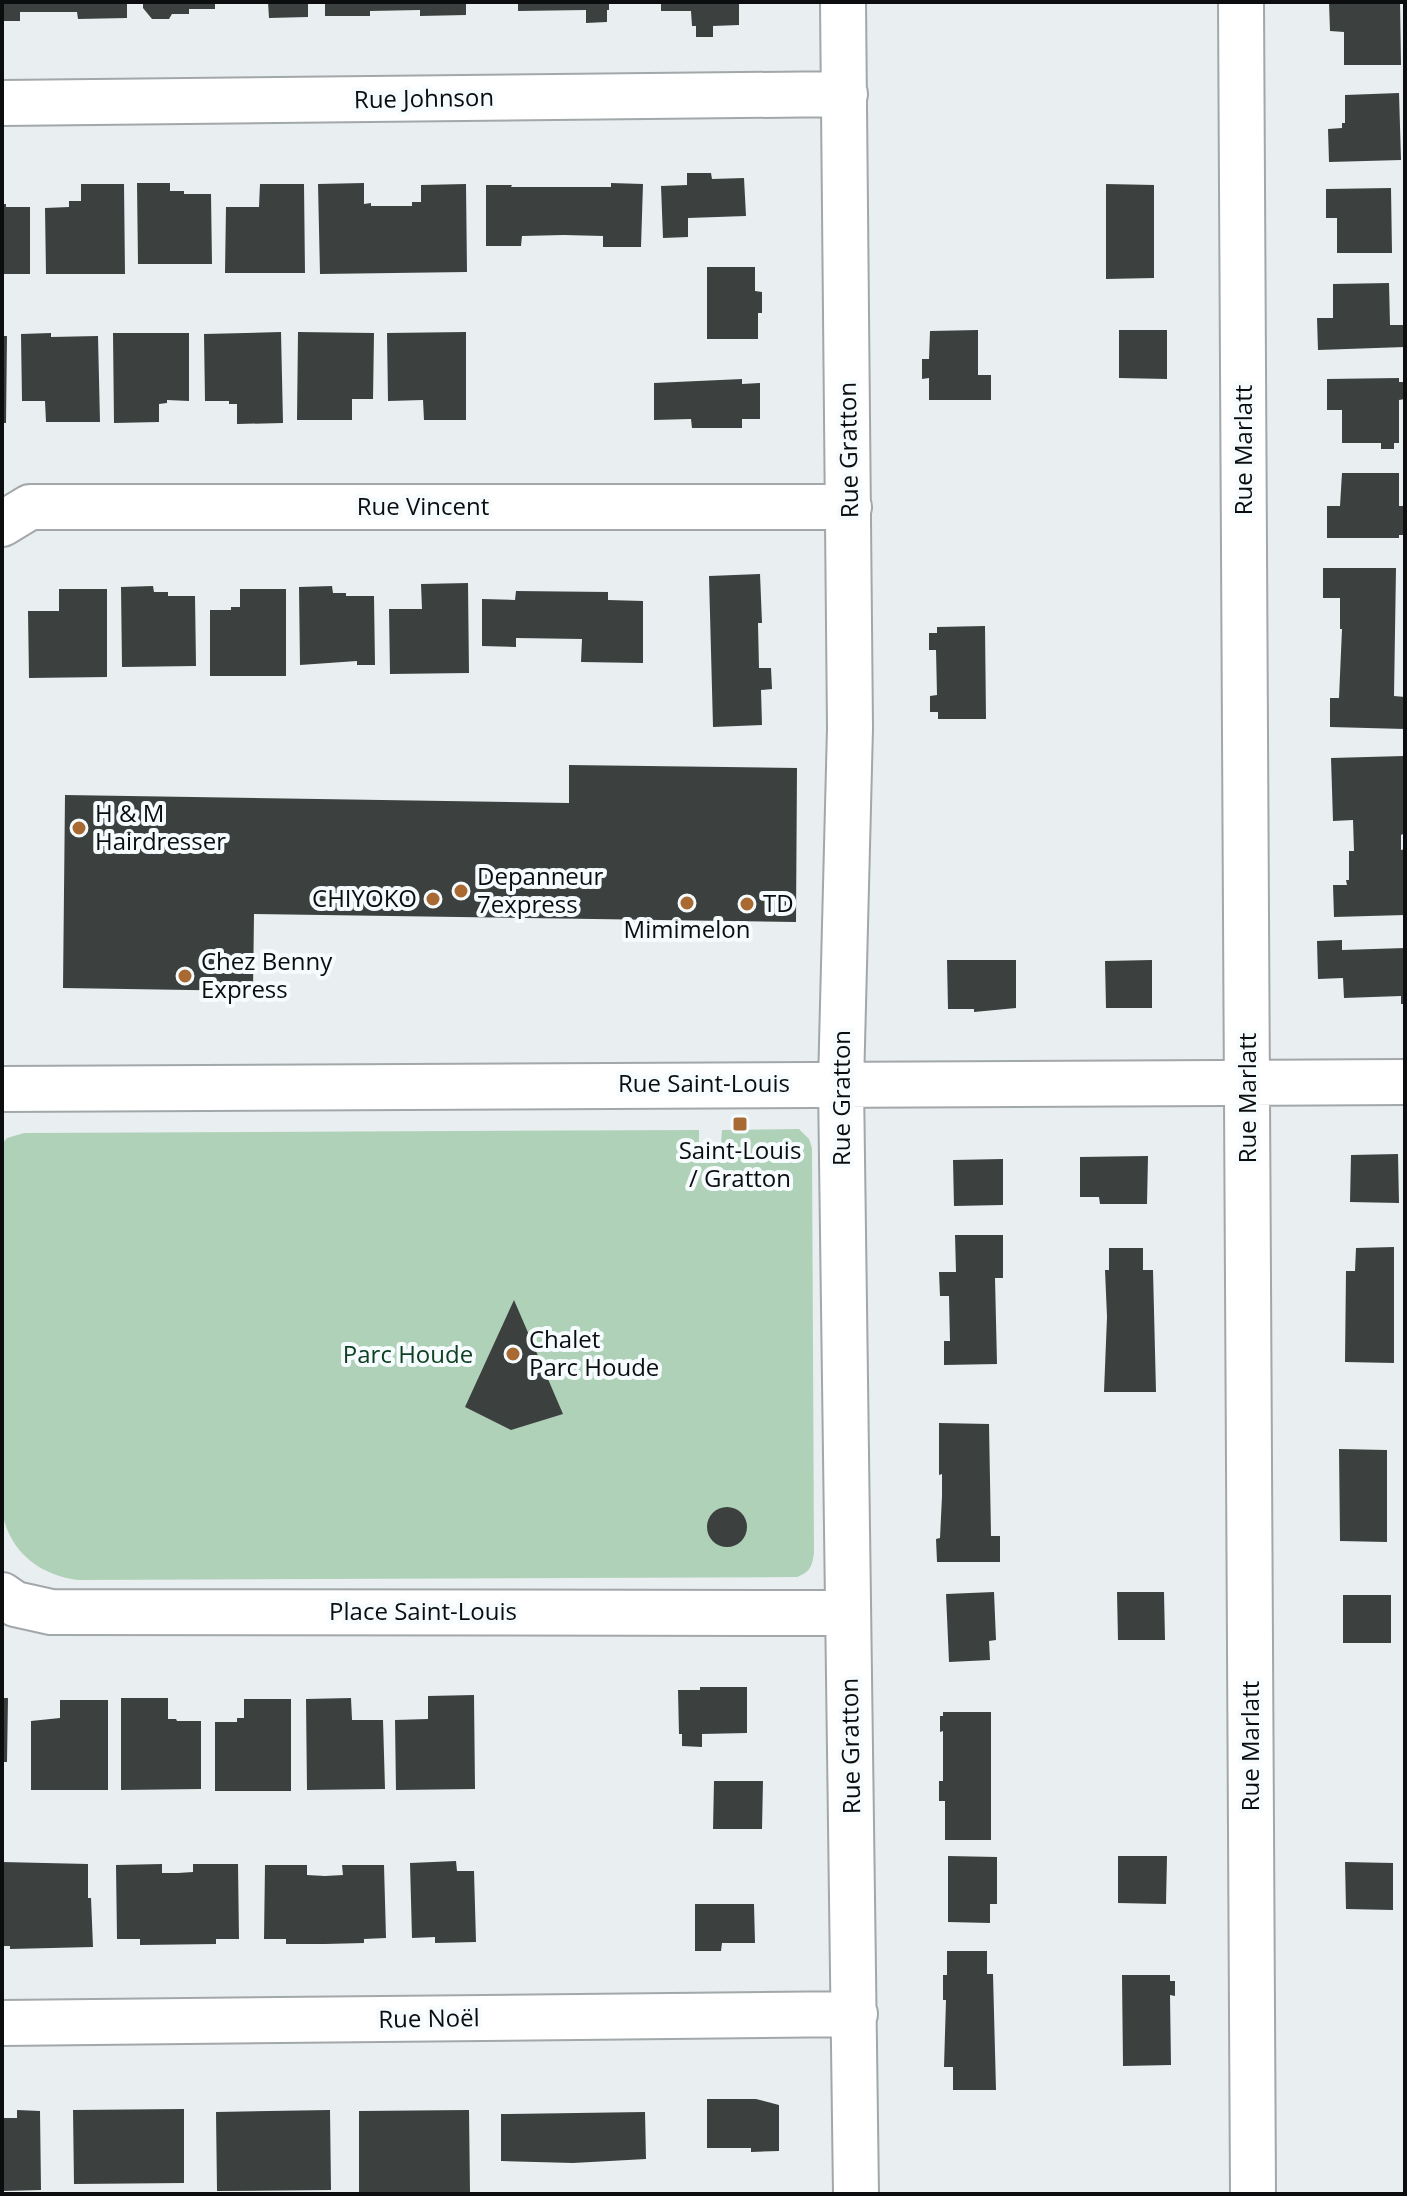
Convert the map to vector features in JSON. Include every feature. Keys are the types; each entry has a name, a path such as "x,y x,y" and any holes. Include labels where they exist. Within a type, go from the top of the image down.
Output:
{"street":[{"name":"Rue Gratton","path":"843,2 850,728 841,1084 856,2194"},
{"name":"Rue Marlatt","path":"1241,2 1253,2194"},
{"name":"Rue Johnson","path":"2,103 845,94"},
{"name":"Rue Vincent","path":"2,524 30,507 849,507"},
{"name":"Rue Saint-Louis","path":"2,1089 1405,1082"},
{"name":"Place Saint-Louis","path":"2,1595 15,1604 51,1612 848,1613"},
{"name":"Rue Noël","path":"2,2023 855,2014"}],"green space":[{"name":"Parc Houde","path":"799,1129 809,1139 812,1148 814,1553 810,1568 801,1575 78,1580 38,1566 18,1549 11,1538 2,1510 2,1144 7,1138 24,1133 699,1130 699,1144 721,1144 722,1130"}],"building":[{"path":"2,2 127,2 127,18 78,19 77,12 20,12 20,21 2,21"},
{"path":"143,2 215,2 215,9 189,9 189,14 152,19 143,8"},
{"path":"268,2 308,2 308,17 269,18"},
{"path":"325,2 466,2 466,15 420,16 420,10 370,11 370,16 325,16"},
{"path":"518,2 609,2 609,10 607,22 586,23 586,10 518,11"},
{"path":"661,2 739,2 739,25 713,26 713,37 696,37 691,11 661,11"},
{"path":"1329,2 1400,2 1401,65 1344,65 1344,32 1330,31"},
{"path":"1399,93 1401,160 1329,162 1328,129 1342,128 1342,123 1345,123 1345,95"},
{"path":"687,173 711,173 712,179 744,178 746,216 688,218 688,237 663,238 661,186 687,185"},
{"path":"137,183 170,183 170,191 211,194 212,264 138,264"},
{"path":"364,183 364,204 371,203 371,206 412,206 412,202 421,202 421,185 466,184 467,272 320,274 318,184"},
{"path":"611,183 643,184 641,247 603,247 603,236 564,235 522,236 521,246 486,246 486,185 611,187"},
{"path":"81,184 124,184 125,274 46,274 45,208 69,207 69,201 81,201"},
{"path":"260,184 304,184 305,273 225,273 226,207 259,207"},
{"path":"1106,184 1154,185 1154,278 1106,279"},
{"path":"1391,188 1392,253 1337,253 1337,218 1326,218 1326,189"},
{"path":"2,204 6,207 30,207 30,274 2,274"},
{"path":"707,267 755,267 755,291 762,292 758,339 707,339"},
{"path":"1389,283 1390,325 1405,325 1405,347 1318,350 1317,318 1333,318 1333,284"},
{"path":"978,330 978,375 991,375 991,400 929,400 929,378 922,379 922,359 929,359 930,331"},
{"path":"1119,330 1167,330 1167,379 1119,378"},
{"path":"281,332 283,423 237,424 237,404 205,401 204,334"},
{"path":"298,332 374,333 373,399 352,399 352,420 297,420"},
{"path":"466,332 466,420 424,420 423,400 388,401 387,333"},
{"path":"51,333 51,337 98,336 100,422 46,422 45,401 22,401 21,334"},
{"path":"113,333 189,333 189,401 167,400 167,403 159,404 159,422 114,423"},
{"path":"2,336 7,336 6,423 2,423"},
{"path":"1399,378 1399,382 1405,382 1405,399 1399,400 1399,443 1394,443 1394,449 1381,449 1381,443 1342,443 1342,410 1327,410 1327,379"},
{"path":"742,379 742,384 760,383 760,419 742,419 742,428 692,428 691,419 654,420 654,383"},
{"path":"1342,473 1399,473 1399,506 1405,506 1405,535 1399,535 1399,538 1327,538 1327,506 1340,506"},
{"path":"1323,568 1396,568 1394,696 1405,697 1405,729 1330,727 1330,698 1339,698 1342,629 1340,598 1323,598"},
{"path":"760,574 762,623 758,623 759,668 771,668 772,689 761,690 762,725 713,727 709,576"},
{"path":"468,583 469,673 390,674 389,609 422,609 421,584"},
{"path":"153,586 154,592 168,592 168,596 195,596 196,666 122,667 121,587"},
{"path":"332,586 333,593 374,596 375,665 357,665 357,661 300,665 299,587"},
{"path":"59,589 107,589 107,677 29,678 28,611 59,611"},
{"path":"240,589 286,589 286,676 210,676 210,610 240,607"},
{"path":"516,591 608,592 608,600 643,601 643,663 581,662 582,639 516,638 516,647 482,646 482,599 515,600"},
{"path":"985,626 986,719 938,719 938,712 930,712 930,696 937,695 936,650 929,650 929,633 937,633 937,627"},
{"path":"1404,756 1405,833 1401,835 1401,850 1405,849 1405,915 1334,917 1333,885 1347,885 1349,851 1354,851 1353,820 1333,821 1331,758"},
{"path":"569,765 797,768 796,922 254,914 253,991 63,988 65,795 569,803"},
{"path":"1342,940 1342,950 1405,948 1405,1004 1401,1004 1401,996 1344,998 1343,978 1318,979 1317,941"},
{"path":"947,960 1016,960 1016,1008 974,1012 974,1009 948,1009"},
{"path":"1152,960 1152,1008 1106,1008 1105,961"},
{"path":"1398,1154 1399,1203 1350,1202 1351,1155"},
{"path":"1148,1156 1147,1204 1100,1204 1099,1197 1080,1197 1080,1157"},
{"path":"1003,1159 1003,1205 954,1206 953,1160"},
{"path":"955,1235 1003,1235 1003,1278 995,1278 997,1364 944,1365 944,1341 950,1341 949,1296 940,1296 939,1272 956,1272"},
{"path":"1394,1247 1394,1363 1345,1362 1346,1271 1355,1271 1356,1248"},
{"path":"1109,1248 1143,1248 1143,1270 1153,1270 1156,1392 1104,1392 1105,1270 1109,1270"},
{"name":"Chalet Parc Houde","path":"514,1300 563,1414 511,1430 465,1407"},
{"path":"939,1423 989,1424 991,1536 1000,1536 1000,1562 937,1562 936,1539 940,1538 942,1496"},
{"path":"1339,1449 1387,1450 1387,1542 1340,1541"},
{"path":"727,1507 741,1513 747,1527 741,1541 727,1547 713,1541 707,1527 713,1513"},
{"path":"994,1592 996,1640 989,1641 990,1660 949,1662 946,1594"},
{"path":"1117,1592 1164,1592 1165,1640 1118,1640"},
{"path":"1343,1595 1391,1595 1391,1643 1343,1643"},
{"path":"700,1687 747,1687 747,1733 702,1734 702,1747 682,1746 678,1690 700,1690"},
{"path":"474,1695 475,1789 396,1790 395,1720 428,1719 428,1696"},
{"path":"2,1698 8,1698 7,1762 2,1762"},
{"path":"121,1698 168,1698 168,1719 201,1721 201,1789 121,1790"},
{"path":"351,1698 352,1720 383,1720 385,1789 307,1790 306,1699"},
{"path":"244,1699 291,1699 291,1791 215,1791 215,1722 237,1722 237,1718 244,1718"},
{"path":"60,1700 108,1700 108,1790 31,1790 31,1721 60,1718"},
{"path":"943,1712 991,1712 991,1840 945,1840 945,1801 939,1801 939,1781 943,1781 940,1716"},
{"path":"714,1781 763,1781 762,1829 713,1829"},
{"path":"948,1856 997,1857 997,1904 990,1904 990,1923 948,1922"},
{"path":"1118,1856 1167,1856 1166,1904 1118,1903"},
{"path":"456,1861 457,1871 474,1871 476,1942 435,1943 435,1937 412,1938 410,1863"},
{"path":"2,1862 88,1864 93,1947 10,1949 10,1946 2,1946"},
{"path":"1345,1862 1393,1863 1393,1910 1346,1909"},
{"path":"162,1864 162,1873 178,1873 193,1872 193,1864 238,1864 239,1939 216,1939 216,1944 140,1945 140,1939 117,1939 116,1865"},
{"path":"265,1865 307,1865 307,1875 325,1876 343,1875 342,1865 384,1865 386,1938 364,1939 364,1943 325,1944 286,1944 286,1939 264,1939"},
{"path":"695,1904 754,1904 755,1943 722,1943 721,1951 695,1951"},
{"path":"947,1951 987,1951 987,1974 993,1974 996,2090 953,2090 953,2067 944,2067 946,2000 943,2000 943,1975 947,1975"},
{"path":"1122,1975 1170,1975 1170,1981 1175,1981 1175,1996 1170,1995 1171,2065 1123,2066"},
{"path":"707,2099 756,2099 779,2105 779,2151 707,2148"},
{"path":"184,2109 184,2183 74,2184 73,2110"},
{"path":"17,2110 40,2111 41,2190 2,2191 2,2118 17,2118"},
{"path":"330,2110 331,2190 217,2191 216,2112"},
{"path":"469,2110 470,2192 359,2193 359,2111"},
{"path":"645,2112 646,2159 573,2163 501,2161 501,2114"}],"place":[{"name":"H & M Hairdresser","path":"79,828"},
{"name":"Depanneur 7express","path":"461,891"},
{"name":"CHIYOKO","path":"433,899"},
{"name":"Mimimelon","path":"687,903"},
{"name":"TD","path":"747,904"},
{"name":"Chez Benny Express","path":"185,976"},
{"name":"Saint-Louis / Gratton","path":"740,1124"},
{"name":"Chalet Parc Houde","path":"513,1354"}]}
